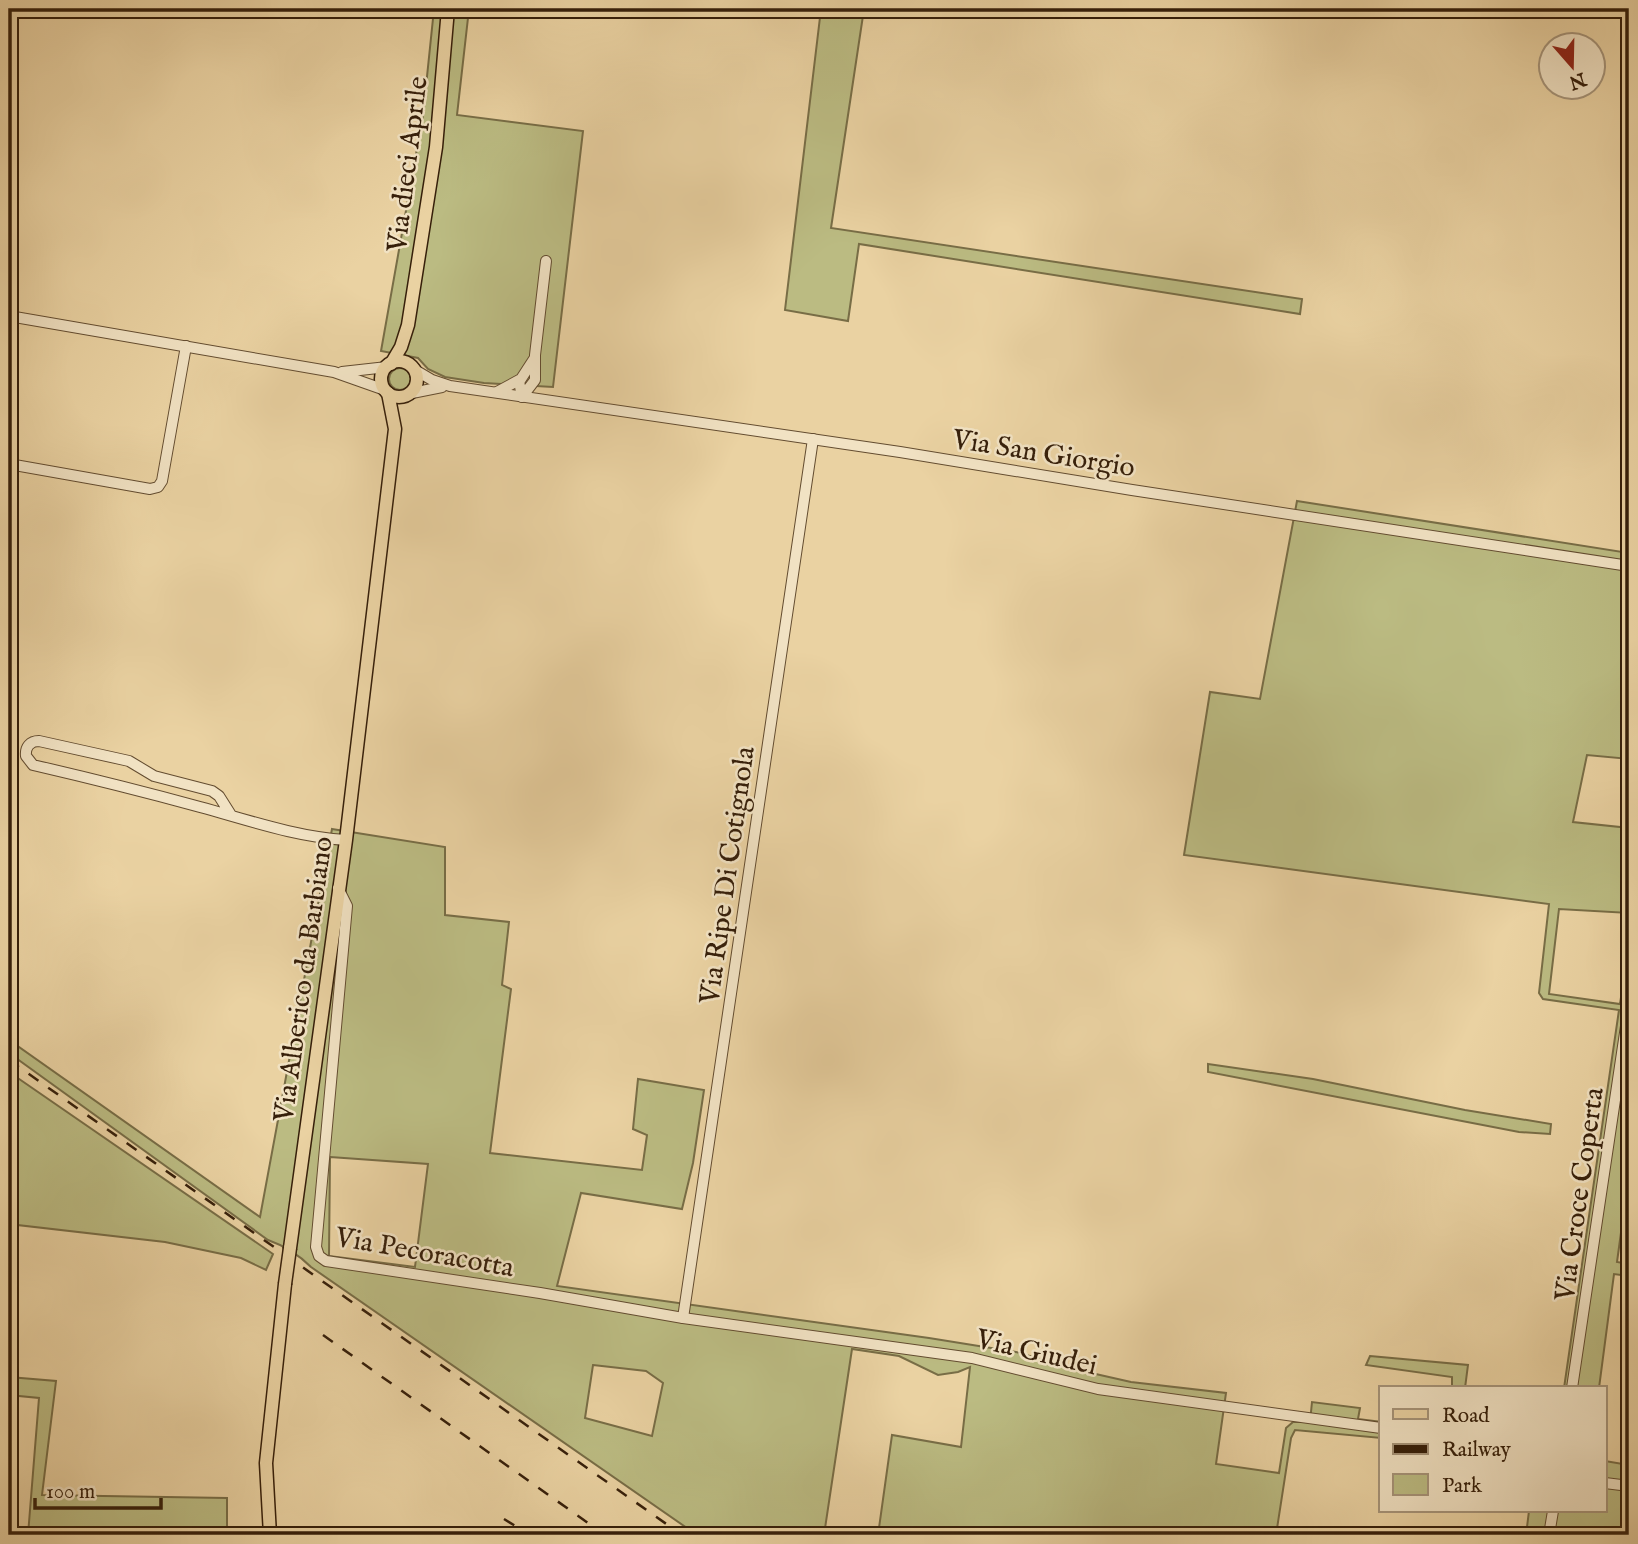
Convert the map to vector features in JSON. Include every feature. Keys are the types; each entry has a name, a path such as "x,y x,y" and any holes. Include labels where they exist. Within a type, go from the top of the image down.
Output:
{"main road":[{"name":"Via dieci Aprile","path":"389,365 401,347 408,325 436,147 448,9"},
{"name":"Via dieci Aprile","path":"408,325 413,368"},
{"path":"401,362 413,368 417,382 410,394 398,397 386,392 381,381 389,365 401,362"},
{"name":"Via Alberico da Barbiano","path":"386,392 395,429"},
{"name":"Via Alberico da Barbiano","path":"270,1535 266,1463 285,1284 346,841 395,429 410,394"}],"street":[{"path":"546,261 535,355 535,380 539,393 547,401"},
{"path":"9,316 334,372 386,392"},
{"path":"9,464 150,489 158,487 162,481 186,346"},
{"path":"494,393 519,381 527,373 535,355"},
{"path":"334,372 389,365"},
{"name":"Via San Giorgio","path":"413,368 432,380 450,386 813,439 1629,566"},
{"path":"522,397 535,380"},
{"path":"519,381 522,397"},
{"name":"Via San Giorgio","path":"410,394 432,387 450,386"},
{"name":"Via Ripe Di Cotignola","path":"683,1318 813,439"},
{"path":"231,816 219,796 212,791 155,776 129,761 39,741 26,748 27,760 33,765 314,838 346,841"},
{"name":"Via Pecoracotta","path":"338,887 347,906 316,1247 319,1256 330,1263 540,1293 683,1318"},
{"name":"Via Croce Coperta","path":"1572,1386 1629,1006"},
{"name":"Via Giudei","path":"683,1318 972,1358 1098,1388 1379,1428"},
{"path":"1606,1483 1629,1486"},
{"path":"1549,1535 1553,1512"}],"green space":[{"path":"434,9 469,9 457,115 583,131 553,387 484,383 445,377 428,369 418,358 381,351 423,115"},
{"path":"821,9 864,9 831,228 1302,299 1300,314 859,244 848,321 785,310"},
{"path":"396,368 404,368 411,375 411,383 404,390 396,390 389,383 389,375"},
{"path":"1297,501 1629,553 1629,759 1587,755 1573,822 1629,828 1629,913 1559,909 1549,994 1620,1004 1629,944 1629,1174 1617,1262 1629,1264 1629,1276 1614,1274 1599,1386 1564,1386 1619,1010 1543,999 1539,993 1549,904 1184,855 1210,692 1260,699"},
{"path":"332,829 445,847 445,915 509,922 502,985 511,989 490,1153 642,1170 647,1135 633,1129 638,1079 704,1090 693,1163 682,1209 581,1193 557,1286 929,1338 1016,1352 1131,1382 1226,1393 1216,1464 1279,1473 1286,1428 1293,1422 1310,1422 1312,1402 1360,1408 1358,1419 1379,1422 1379,1438 1295,1430 1291,1438 1276,1535 878,1535 892,1435 961,1447 970,1367 938,1375 899,1356 852,1349 824,1535 697,1535 296,1254 268,1240 9,1053 9,1040 260,1217","holes":["330,1157 428,1164 415,1267 329,1256","593,1365 646,1371 663,1383 652,1436 585,1418"]},
{"path":"1208,1064 1313,1079 1465,1110 1551,1124 1550,1134 1519,1132 1208,1072"},
{"path":"9,1072 273,1254 266,1270 241,1258 165,1242 9,1224"},
{"path":"1370,1356 1468,1365 1465,1386 1452,1386 1452,1377 1366,1365"},
{"path":"9,1377 56,1381 42,1495 227,1498 227,1535 28,1535 39,1398 9,1395"},
{"path":"1606,1461 1629,1465 1629,1535 1526,1535 1529,1512 1606,1512"}],"railway":[{"path":"9,1060 682,1535"},
{"path":"323,1335 605,1535"},
{"path":"504,1519 530,1535"},
{"path":"655,1532 661,1535"}]}
